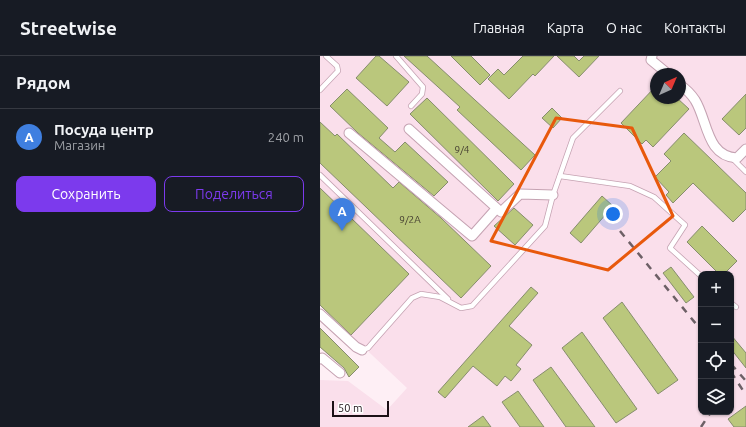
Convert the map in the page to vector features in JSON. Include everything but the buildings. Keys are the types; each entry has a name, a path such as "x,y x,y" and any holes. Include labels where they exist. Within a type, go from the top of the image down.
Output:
{"street":[{"path":"652,56 651,60 661,68"},
{"path":"686,90 696,101 712,142 720,152 731,158 737,158 746,149"},
{"path":"409,129 501,212 520,194 527,193 553,195"},
{"path":"349,133 472,236 496,209"},
{"path":"320,314 356,347 362,350"},
{"path":"320,359 322,358 340,373"}],"lane":[{"path":"320,90 338,71 337,66 326,56"},
{"path":"396,56 423,87 422,94 411,106"},
{"path":"362,350 368,348 412,298 421,294 440,297 461,308 472,306 545,226 553,195 573,138 620,91"},
{"path":"731,158 746,172"},
{"path":"320,175 450,301"},
{"path":"560,176 630,186 654,197 685,225 670,248 698,273"}],"highlighted area":[{"path":"556,118 632,128 673,216 608,270 491,241"}],"shaded area":[{"path":"320,56 746,56 746,427 320,427 320,380 348,381 387,410 407,388 320,306"}],"railway":[{"path":"620,231 698,326"},
{"path":"734,367 746,381"},
{"path":"734,377 746,395"},
{"path":"701,427 709,415"}],"place":[{"name":"Посуда центр","path":"342,231"}]}
